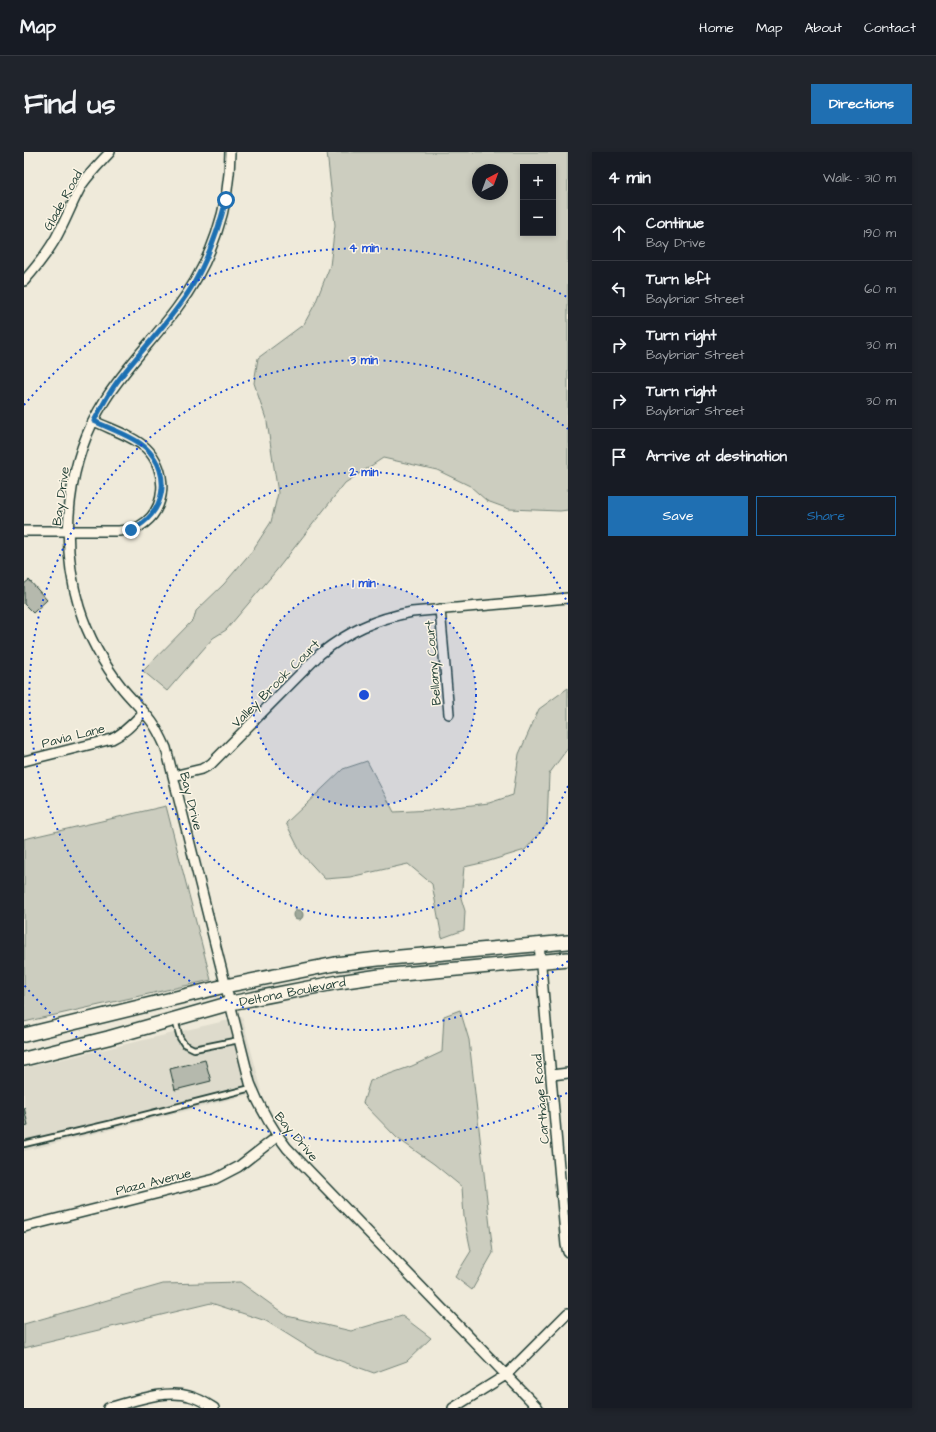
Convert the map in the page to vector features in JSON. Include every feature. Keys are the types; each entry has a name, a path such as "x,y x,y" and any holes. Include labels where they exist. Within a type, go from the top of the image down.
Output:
{"main road":[{"name":"Deltona Boulevard","path":"24,1035 225,986 335,964 568,942"},
{"name":"Deltona Boulevard","path":"24,1059 108,1038 231,1003 346,981 380,976 568,959"}],"street":[{"name":"Glade Road","path":"24,281 50,248 60,230 73,200 84,182 110,152"},
{"name":"Bay Drive","path":"230,152 226,200 218,230 204,266 178,308 117,382 104,401 84,445 76,469 71,494 68,532 69,557 74,584 88,629 109,670 123,689 152,721 166,748 225,986 231,1003 251,1088 264,1115 278,1136 538,1408"},
{"path":"24,532 131,530 149,519 159,504 162,494 161,476 152,455 137,442 94,421"},
{"name":"Valley Brook Court","path":"173,776 211,764 320,654 354,631 380,620 412,612 568,598"},
{"name":"Bellamy Court","path":"440,609 449,714"},
{"name":"Pavia Lane","path":"24,761 112,739 120,735 144,712"},
{"name":"Carthage Road","path":"539,944 552,1074 566,1245 568,1252"},
{"path":"552,1074 568,1073"},
{"name":"Plaza Avenue","path":"24,1227 216,1179 238,1167 278,1136"},
{"path":"454,1408 506,1375 568,1313"},
{"path":"108,1408 162,1395 176,1394 199,1400 214,1408"}],"lane":[{"path":"175,1018 177,1033 180,1038 184,1044 194,1049 239,1040"},
{"path":"24,1144 251,1088"}],"shaded area":[{"path":"327,152 568,152 568,510 509,509 487,501 470,486 437,470 383,458 345,483 276,571 226,630 213,638 167,691 143,671 194,619 196,611 224,584 252,551 271,522 278,493 267,422 254,383 258,358 304,324 315,304 330,266 335,225"},
{"path":"568,688 568,748 549,774 547,824 525,850 464,867 461,898 465,911 464,930 442,938 432,884 408,864 350,877 325,879 301,853 286,823 343,769 367,761 394,812 431,810 489,803 513,795 519,754 539,709"},
{"path":"166,806 211,980 24,1022 24,839"},
{"path":"296,910 300,910 302,911 302,919 296,920 293,917 293,913"},
{"path":"460,1010 469,1040 493,1253 472,1290 455,1277 471,1251 464,1217 462,1187 434,1164 397,1138 363,1103 370,1081 412,1066 442,1052 444,1016"},
{"path":"242,1017 262,1091 24,1151 24,1068"},
{"path":"240,1282 287,1316 351,1331 402,1316 431,1338 407,1361 374,1373 316,1352 266,1321 211,1303 24,1348 24,1324 163,1284"}],"building":[{"path":"29,580 47,600 33,613 24,604 24,584"},
{"path":"205,1060 211,1081 175,1090 170,1069"},
{"path":"24,1107 28,1125 24,1126"}],"route":[{"path":"131,530 149,519 159,504 162,494 162,486 158,466 152,455 137,442 94,421 104,401 117,382 178,308 191,288 204,266 213,245 226,200"}]}
